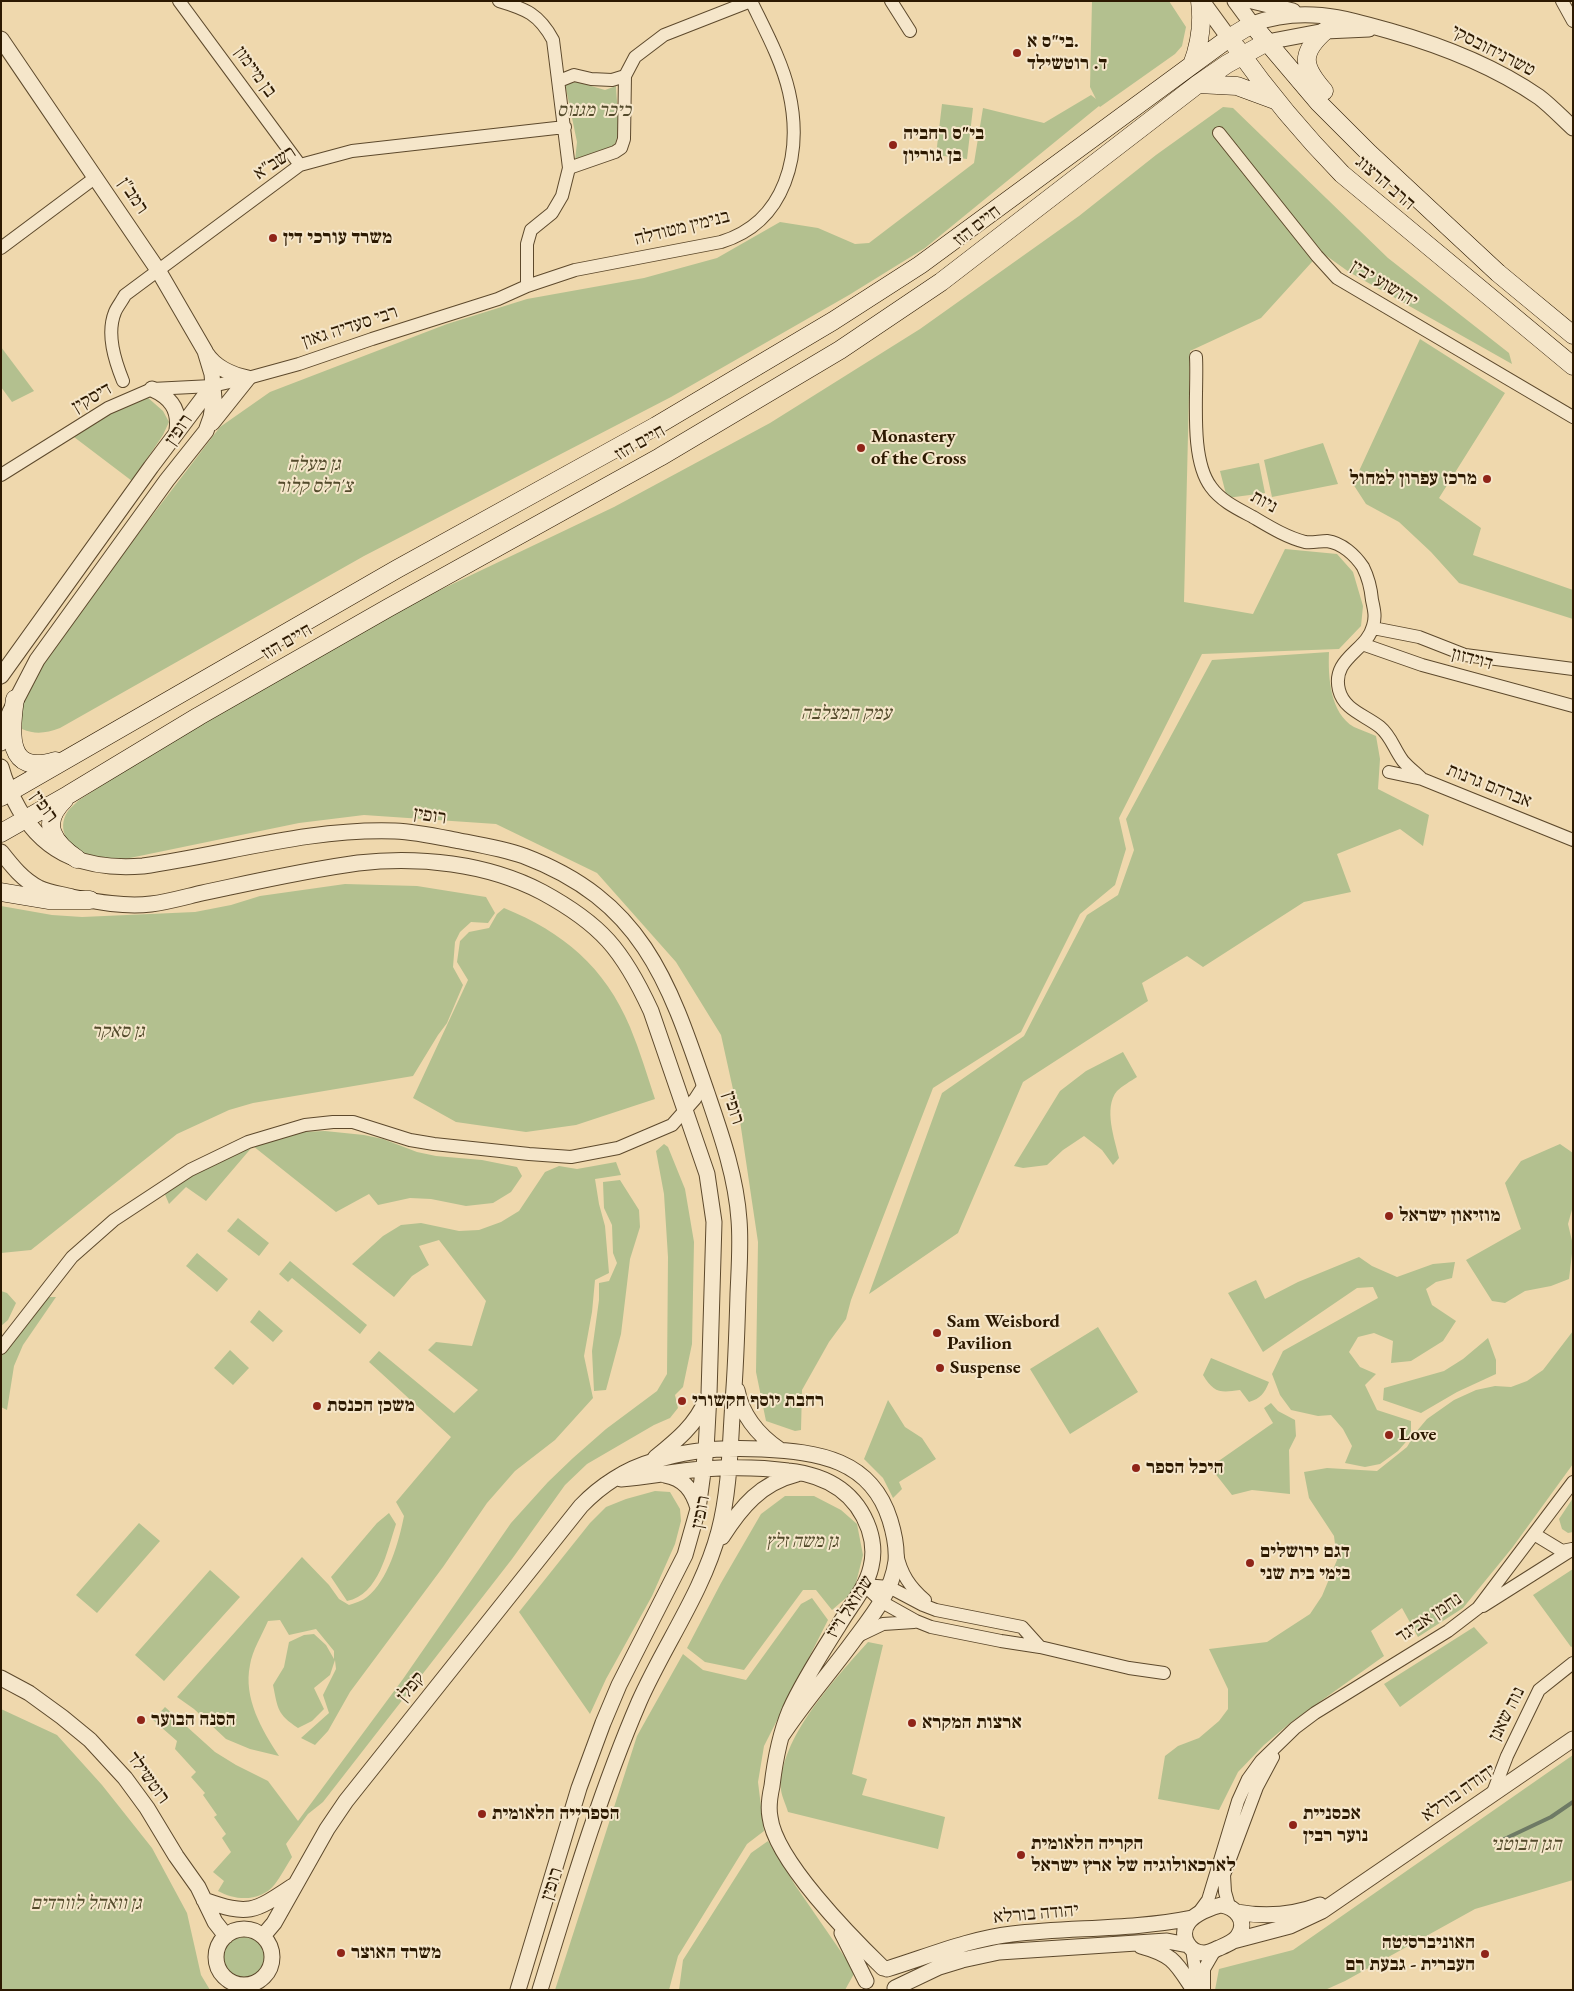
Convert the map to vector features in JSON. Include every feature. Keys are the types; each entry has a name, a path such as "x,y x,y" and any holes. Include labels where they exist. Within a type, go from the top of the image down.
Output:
{"main road":[{"path":"1192,65 1201,28 1201,1"},
{"name":"חיים הזז","path":"5,795 381,579 656,426 833,321 920,265 1192,65 1252,24"},
{"name":"הרב הרצוג","path":"1252,24 1320,103 1401,184 1498,272 1573,335"},
{"path":"1325,32 1317,39 1307,54 1306,65 1308,71 1316,83 1379,152 1401,184"},
{"name":"הרב הרצוג","path":"1230,38 1276,100 1310,141 1342,174 1573,366"},
{"name":"חיים הזז","path":"1,833 199,716 518,534 660,457 840,350 941,282 1198,84 1267,42"},
{"path":"1198,84 1237,86 1276,100"},
{"path":"15,699 12,716 13,738 18,756 23,761 37,766 74,754"},
{"path":"68,795 54,812 51,828 58,843 77,859"},
{"path":"1,892 48,900 90,900"}],"street":[{"name":"בן מיימון","path":"179,1 300,165"},
{"path":"499,1 530,11 547,27 554,40 565,127 569,168 562,196 552,213 531,230 527,244 527,286"},
{"path":"569,168 621,148 624,139 625,76 635,56 664,35 751,1"},
{"name":"בנימין מטודלה","path":"498,299 527,286 575,270 734,238 756,225 768,211 780,194 790,168 793,143 792,109 783,73 751,1"},
{"path":"891,1 910,31"},
{"name":"הרב הרצוג","path":"1201,1 1230,38"},
{"name":"הרב הרצוג","path":"1234,1 1252,24"},
{"path":"1252,1 1309,14"},
{"path":"1562,1 1573,21"},
{"name":"טשרניחובסקי","path":"1252,24 1280,16 1309,14 1348,18 1439,46 1502,74 1541,98 1573,128"},
{"name":"טשרניחובסקי","path":"1267,42 1325,32 1385,29"},
{"name":"רמב\"ן","path":"1,38 158,270 205,351 212,374 212,386"},
{"path":"559,81 574,75 591,79 612,80 625,76"},
{"name":"רשב\"א","path":"123,381 114,359 111,332 114,313 125,295 300,165 352,151 565,127"},
{"name":"יהושוע יבין","path":"1219,133 1317,256 1337,278 1573,417"},
{"path":"1,248 96,177"},
{"name":"רבי סעדיה גאון","path":"212,386 299,364 498,299"},
{"path":"205,351 211,360 224,369 238,376 248,378 206,431"},
{"name":"ניות","path":"1196,357 1197,444 1202,468 1210,486 1228,503 1285,535 1306,542 1328,541 1342,546 1354,555 1363,568 1370,588 1375,616 1373,628"},
{"name":"דיסקין","path":"1,475 108,408 152,389 212,386"},
{"name":"רופין","path":"1,676 178,430 212,386"},
{"name":"רופין","path":"1,743 3,729 15,699 37,660 167,480 206,431 214,407 212,386"},
{"path":"152,389 167,397 173,405 178,417 178,430"},
{"path":"1422,779 1403,761 1388,735 1379,726 1350,708 1339,691 1338,679 1341,668 1347,657 1362,644 1373,628 1419,636 1465,655 1573,669"},
{"name":"דוידזון","path":"1362,644 1422,665 1573,706"},
{"name":"רופין","path":"1,766 5,795 39,836 52,847 77,859 106,866 143,866 294,838 373,831 401,832 444,838 522,855 566,877 605,902 636,934 663,976 683,1024 731,1168 739,1220 735,1378 723,1514 713,1552 703,1575 642,1696 626,1733 585,1846 540,1990"},
{"name":"אברהם גרנות","path":"1389,772 1422,779 1573,840"},
{"name":"רופין","path":"1,852 16,871 39,888 115,904 150,904 304,872 373,862 440,862 513,879 573,909 589,921 616,949 640,988 651,1011 706,1174 714,1222 706,1450 698,1509 685,1555 619,1685 603,1723 579,1788 518,1990"},
{"path":"1,1348 72,1257 114,1220 134,1205 190,1170 248,1142 305,1125 353,1122 410,1140 434,1144 543,1156 571,1157 618,1148 672,1125 704,1085"},
{"path":"735,1378 739,1401 746,1416 767,1441 780,1450"},
{"path":"651,1461 694,1423 702,1411 709,1394"},
{"name":"קפלן","path":"263,1936 274,1923 327,1830 373,1766 580,1506 593,1493 612,1480 651,1461 687,1452 730,1449"},
{"name":"שמואל וייז","path":"730,1449 803,1452 825,1456 852,1469 866,1479 888,1513 895,1546 896,1560 889,1587 882,1602 781,1737"},
{"name":"קפלן","path":"612,1480 703,1469"},
{"name":"שמואל וייז","path":"703,1469 788,1470 803,1473 840,1488 850,1496 862,1512 870,1534 873,1558 864,1585 790,1710 781,1737 774,1769 769,1816 778,1844 797,1871 847,1931 886,1969"},
{"path":"713,1552 737,1513 755,1495 785,1477 803,1473"},
{"path":"661,1474 672,1476 686,1485 692,1493 698,1509"},
{"name":"נחמן אביגד","path":"1194,1917 1208,1900 1238,1801 1248,1779 1261,1761 1295,1728 1315,1713 1465,1619 1478,1608 1573,1482"},
{"path":"1534,1534 1562,1550 1573,1548"},
{"path":"895,1546 906,1581 914,1591 936,1610"},
{"path":"1465,1619 1573,1548"},
{"path":"864,1585 889,1587 936,1610 1022,1627 1040,1647"},
{"path":"864,1585 882,1602 916,1621 932,1627 1040,1647 1129,1668 1164,1673"},
{"path":"856,1638 883,1624 916,1621"},
{"name":"נוה שאנן","path":"1492,1795 1507,1756 1539,1690 1573,1663"},
{"name":"רוטשילד","path":"1,1678 29,1694 62,1717 105,1754 147,1808 201,1894 215,1922 226,1936"},
{"name":"נחמן אביגד","path":"1232,1909 1225,1892 1224,1875 1257,1787 1270,1762 1295,1728"},
{"name":"יהודה בורלא","path":"1233,1941 1272,1932 1305,1921 1322,1912 1573,1738"},
{"name":"יהודה בורלא","path":"1232,1909 1261,1916 1314,1908 1334,1900 1368,1881"},
{"path":"201,1894 232,1910 249,1910 261,1906 296,1883"},
{"name":"שמואל וייז","path":"822,1902 841,1932 865,1986"},
{"path":"1190,1947 1204,1953 1215,1950 1233,1941 1241,1930 1242,1923 1232,1909 1215,1906 1194,1917 1185,1930 1184,1936 1190,1947 1198,1990"},
{"name":"יהודה בורלא","path":"865,1986 870,1972 879,1968 886,1969 956,1946 997,1936 1146,1926 1194,1917"},
{"path":"248,1929 263,1936 268,1941 272,1955 270,1970 259,1982 243,1988 227,1980 218,1966 217,1950 226,1936 232,1932 248,1929"},
{"name":"יהודה בורלא","path":"895,1989 939,1967 981,1955 1016,1950 1167,1941 1190,1947"},
{"path":"1132,1943 1167,1955 1175,1962 1194,1990"},
{"path":"1204,1990 1204,1969 1215,1950"},
{"path":"886,1969 896,1979 895,1989"}],"green space":[{"name":"גן מעלה צ'רלס קלור","path":"1092,1 1169,1 1186,27 1182,46 1175,54 1099,106 925,248 849,295 671,397 364,556 60,728 41,733 22,729 19,710 39,667 102,581 220,427 270,392 447,324 527,299 644,278 717,258 780,222 818,228 855,244 869,243 974,163 983,108 1044,123 1091,95 1096,99 1090,87"},
{"name":"כיכר מגנוס","path":"577,82 605,90 616,86 618,128 615,144 612,148 575,161 577,142 565,84"},
{"path":"942,104 973,108 967,159 936,155"},
{"name":"עמק המצלבה","path":"1223,107 1233,108 1388,258 1509,353 1512,364 1349,272 1321,252 1261,318 1190,351 1184,602 1253,614 1285,549 1337,554 1353,572 1363,606 1361,626 1339,649 1202,654 1119,818 1126,849 1115,885 1080,914 1021,1032 933,1088 851,1300 846,1319 829,1342 802,1390 801,1430 795,1431 766,1421 756,1372 758,1242 740,1121 721,1035 676,962 597,873 496,824 364,815 299,823 120,860 93,857 76,849 66,838 63,825 64,818 79,800 335,640 614,507 770,423 920,329 1079,216 1156,155"},
{"path":"1420,339 1505,393 1439,498 1481,528 1473,555 1573,590 1573,619 1459,583 1431,552 1399,522 1366,504 1353,484"},
{"path":"1,347 34,391 12,402 1,387"},
{"path":"146,396 163,411 169,422 163,435 132,481 74,437 120,407"},
{"path":"1323,443 1338,484 1272,497 1264,460"},
{"path":"1259,463 1265,493 1227,498 1220,471"},
{"path":"1329,652 1330,683 1335,704 1340,713 1354,727 1376,736 1380,759 1378,789 1429,815 1423,846 1400,829 1337,854 1351,892 1304,902 1203,967 1187,956 1142,983 1148,1001 1023,1082 958,1233 869,1294 942,1093 1024,1036 1087,915 1118,895 1134,850 1126,819 1212,660"},
{"name":"גן סאקר","path":"345,884 417,886 486,897 495,913 488,923 471,922 460,932 455,942 453,967 463,985 447,1023 413,1076 253,1103 229,1110 177,1134 31,1250 1,1253 1,906 52,915 82,917 195,912 231,905 260,896"},
{"path":"504,908 545,928 563,940 595,969 608,986 630,1027 655,1099 576,1125 526,1132 456,1122 413,1098 468,980 457,962 460,941 469,932 489,928 497,914"},
{"path":"1123,1052 1137,1077 1119,1089 1113,1098 1110,1115 1119,1158 1113,1165 1102,1150 1084,1136 1063,1150 1047,1165 1023,1168 1014,1166 1060,1091 1086,1071"},
{"path":"325,1131 383,1139 417,1152 436,1156 482,1160 517,1167 522,1176 511,1192 493,1203 466,1206 431,1199 410,1198 378,1205 369,1194 336,1212 253,1146 206,1201 186,1187 169,1204 164,1192 213,1162 255,1140 300,1132"},
{"path":"664,1144 668,1147 685,1189 694,1242 692,1344 683,1387 675,1395 678,1408 670,1418 654,1425 587,1464 565,1485 512,1559 323,1802 308,1814 286,1844 292,1857 275,1884 263,1894 248,1898 233,1897 218,1891 224,1881 213,1872 231,1852 222,1838 226,1834 214,1817 217,1815 203,1795 205,1793 191,1777 196,1772 175,1749 177,1741 153,1720 165,1707 215,1752 268,1781 298,1821 403,1679 511,1523 548,1482 573,1458 606,1429 657,1391 667,1374 668,1257 664,1194 656,1151"},
{"path":"1560,1144 1573,1153 1573,1206 1568,1224 1573,1245 1569,1279 1551,1286 1525,1291 1505,1303 1492,1301 1466,1260 1521,1229 1505,1183 1521,1161"},
{"path":"616,1162 621,1175 595,1179 605,1226 609,1273 595,1280 592,1312 584,1356 593,1398 555,1440 515,1471 487,1503 443,1567 350,1692 328,1731 315,1745 301,1738 329,1713 323,1695 336,1669 335,1660 330,1675 314,1688 324,1709 312,1721 298,1728 282,1715 273,1685 284,1667 289,1642 304,1635 314,1634 326,1645 334,1659 334,1651 316,1629 289,1635 280,1620 268,1621 253,1654 249,1677 249,1689 256,1713 266,1735 279,1756 250,1749 226,1739 194,1709 177,1697 302,1557 329,1585 339,1599 349,1605 367,1597 387,1571 396,1548 404,1516 396,1502 451,1437 369,1362 379,1351 454,1413 478,1390 428,1350 436,1342 472,1346 486,1301 439,1240 419,1246 429,1265 412,1276 394,1297 352,1264 383,1236 401,1225 421,1223 459,1231 479,1230 501,1222 519,1211 545,1172 559,1166 577,1169"},
{"path":"620,1180 639,1210 640,1227 630,1259 621,1334 606,1390 594,1391 592,1351 599,1300 599,1283 609,1281 617,1263 613,1253 612,1225 604,1208 603,1182"},
{"path":"238,1218 269,1243 259,1256 227,1231"},
{"path":"197,1253 228,1279 217,1292 186,1266"},
{"path":"1359,1257 1372,1266 1397,1277 1433,1264 1455,1262 1452,1278 1436,1282 1426,1289 1432,1305 1456,1321 1443,1341 1411,1361 1391,1363 1393,1341 1374,1333 1358,1337 1349,1352 1360,1367 1376,1374 1365,1385 1377,1410 1411,1421 1411,1436 1398,1451 1380,1464 1365,1467 1345,1463 1352,1446 1343,1429 1331,1415 1318,1416 1291,1410 1280,1395 1272,1374 1283,1351 1378,1298 1373,1287 1357,1288 1263,1352 1228,1293 1256,1280 1265,1299 1298,1282"},
{"path":"290,1261 367,1325 360,1334 292,1278 288,1282 279,1274"},
{"path":"1,1291 7,1293 16,1303 8,1320 1,1326"},
{"path":"43,1297 56,1297 23,1345 14,1366 7,1410 1,1407 1,1354"},
{"path":"259,1310 283,1331 273,1342 250,1322"},
{"path":"1098,1327 1138,1392 1070,1434 1030,1369"},
{"path":"1573,1331 1573,1464 1512,1548 1463,1608 1418,1637 1402,1608 1371,1631 1384,1656 1290,1723 1264,1745 1238,1772 1219,1810 1158,1799 1165,1756 1178,1746 1199,1738 1219,1721 1228,1709 1228,1689 1209,1649 1267,1642 1310,1614 1322,1596 1337,1560 1334,1536 1309,1498 1304,1472 1327,1468 1377,1471 1407,1447 1427,1419 1454,1400 1476,1390 1495,1386 1511,1387 1527,1381 1543,1370"},
{"path":"1488,1338 1496,1360 1496,1374 1457,1392 1421,1413 1383,1400 1384,1388 1444,1371 1463,1359"},
{"path":"230,1350 249,1368 233,1385 214,1368"},
{"path":"1211,1358 1269,1382 1262,1395 1249,1402 1240,1390 1222,1391 1214,1388 1203,1375"},
{"path":"888,1400 905,1427 922,1438 936,1459 899,1482 902,1489 893,1498 883,1478 864,1459"},
{"path":"1271,1403 1278,1411 1295,1420 1296,1436 1289,1450 1290,1494 1252,1490 1232,1495 1210,1467 1273,1423 1264,1408"},
{"path":"655,1491 670,1492 680,1509 681,1521 675,1544 652,1596 606,1679 590,1714 519,1612 590,1523 606,1507"},
{"name":"גן משה זלץ","path":"785,1496 814,1496 841,1510 857,1524 863,1555 854,1591 832,1610 816,1590 803,1590 744,1670 705,1662 687,1648 721,1583 761,1514"},
{"path":"1573,1498 1573,1532 1568,1533 1562,1529 1559,1519"},
{"path":"389,1513 396,1524 380,1570 367,1590 358,1597 347,1601 331,1577 377,1523"},
{"path":"139,1523 160,1541 97,1613 76,1595"},
{"path":"1573,1569 1573,1646 1571,1647 1533,1595"},
{"path":"210,1570 240,1597 164,1681 135,1655"},
{"path":"812,1598 828,1620 764,1746 758,1782 764,1831 747,1844 678,1956 669,1990 555,1990 637,1736 683,1654 703,1670 746,1680 801,1604"},
{"path":"1474,1627 1488,1643 1400,1707 1384,1684"},
{"path":"868,1642 883,1645 852,1774 867,1779 862,1795 945,1817 938,1849 788,1812 783,1798 781,1790 783,1770 789,1750 799,1730 811,1710 840,1673"},
{"name":"גן וואהל לוורדים","path":"1,1709 57,1735 102,1785 152,1848 187,1913 201,1975 210,1990 1,1990"},
{"name":"הגן הבוטני","path":"1573,1755 1573,1880 1475,1909 1345,1981 1325,1990 1215,1990 1219,1969 1293,1950"},
{"path":"768,1841 795,1885 855,1972 845,1990 679,1990 683,1960 751,1853"},
{"path":"244,1937 259,1943 265,1958 259,1973 244,1979 229,1973 223,1958 229,1943"}],"waterway":[{"path":"1496,1843 1551,1817 1573,1802"}],"place":[{"name":"בי\"ס א. ד. רוטשילד","path":"1017,53"},
{"name":"בי\"ס רחביה בן גוריון","path":"893,145"},
{"name":"משרד עורכי דין","path":"273,238"},
{"name":"Monastery of the Cross","path":"861,448"},
{"name":"מרכז עפרון למחול","path":"1487,479"},
{"name":"מוזיאון ישראל","path":"1389,1216"},
{"name":"Sam Weisbord Pavilion","path":"937,1333"},
{"name":"Suspense","path":"940,1368"},
{"name":"רחבת יוסף חקשורי","path":"682,1401"},
{"name":"משכן הכנסת","path":"317,1406"},
{"name":"Love","path":"1389,1435"},
{"name":"היכל הספר","path":"1136,1468"},
{"name":"דגם ירושלים בימי בית שני","path":"1250,1563"},
{"name":"הסנה הבוער","path":"141,1720"},
{"name":"ארצות המקרא","path":"912,1723"},
{"name":"הספרייה הלאומית","path":"482,1814"},
{"name":"אכסניית נוער רבין","path":"1293,1825"},
{"name":"הקריה הלאומית לארכאולוגיה של ארץ ישראל","path":"1021,1855"},
{"name":"משרד האוצר","path":"341,1953"},
{"name":"האוניברסיטה העברית - גבעת רם","path":"1485,1954"}]}
